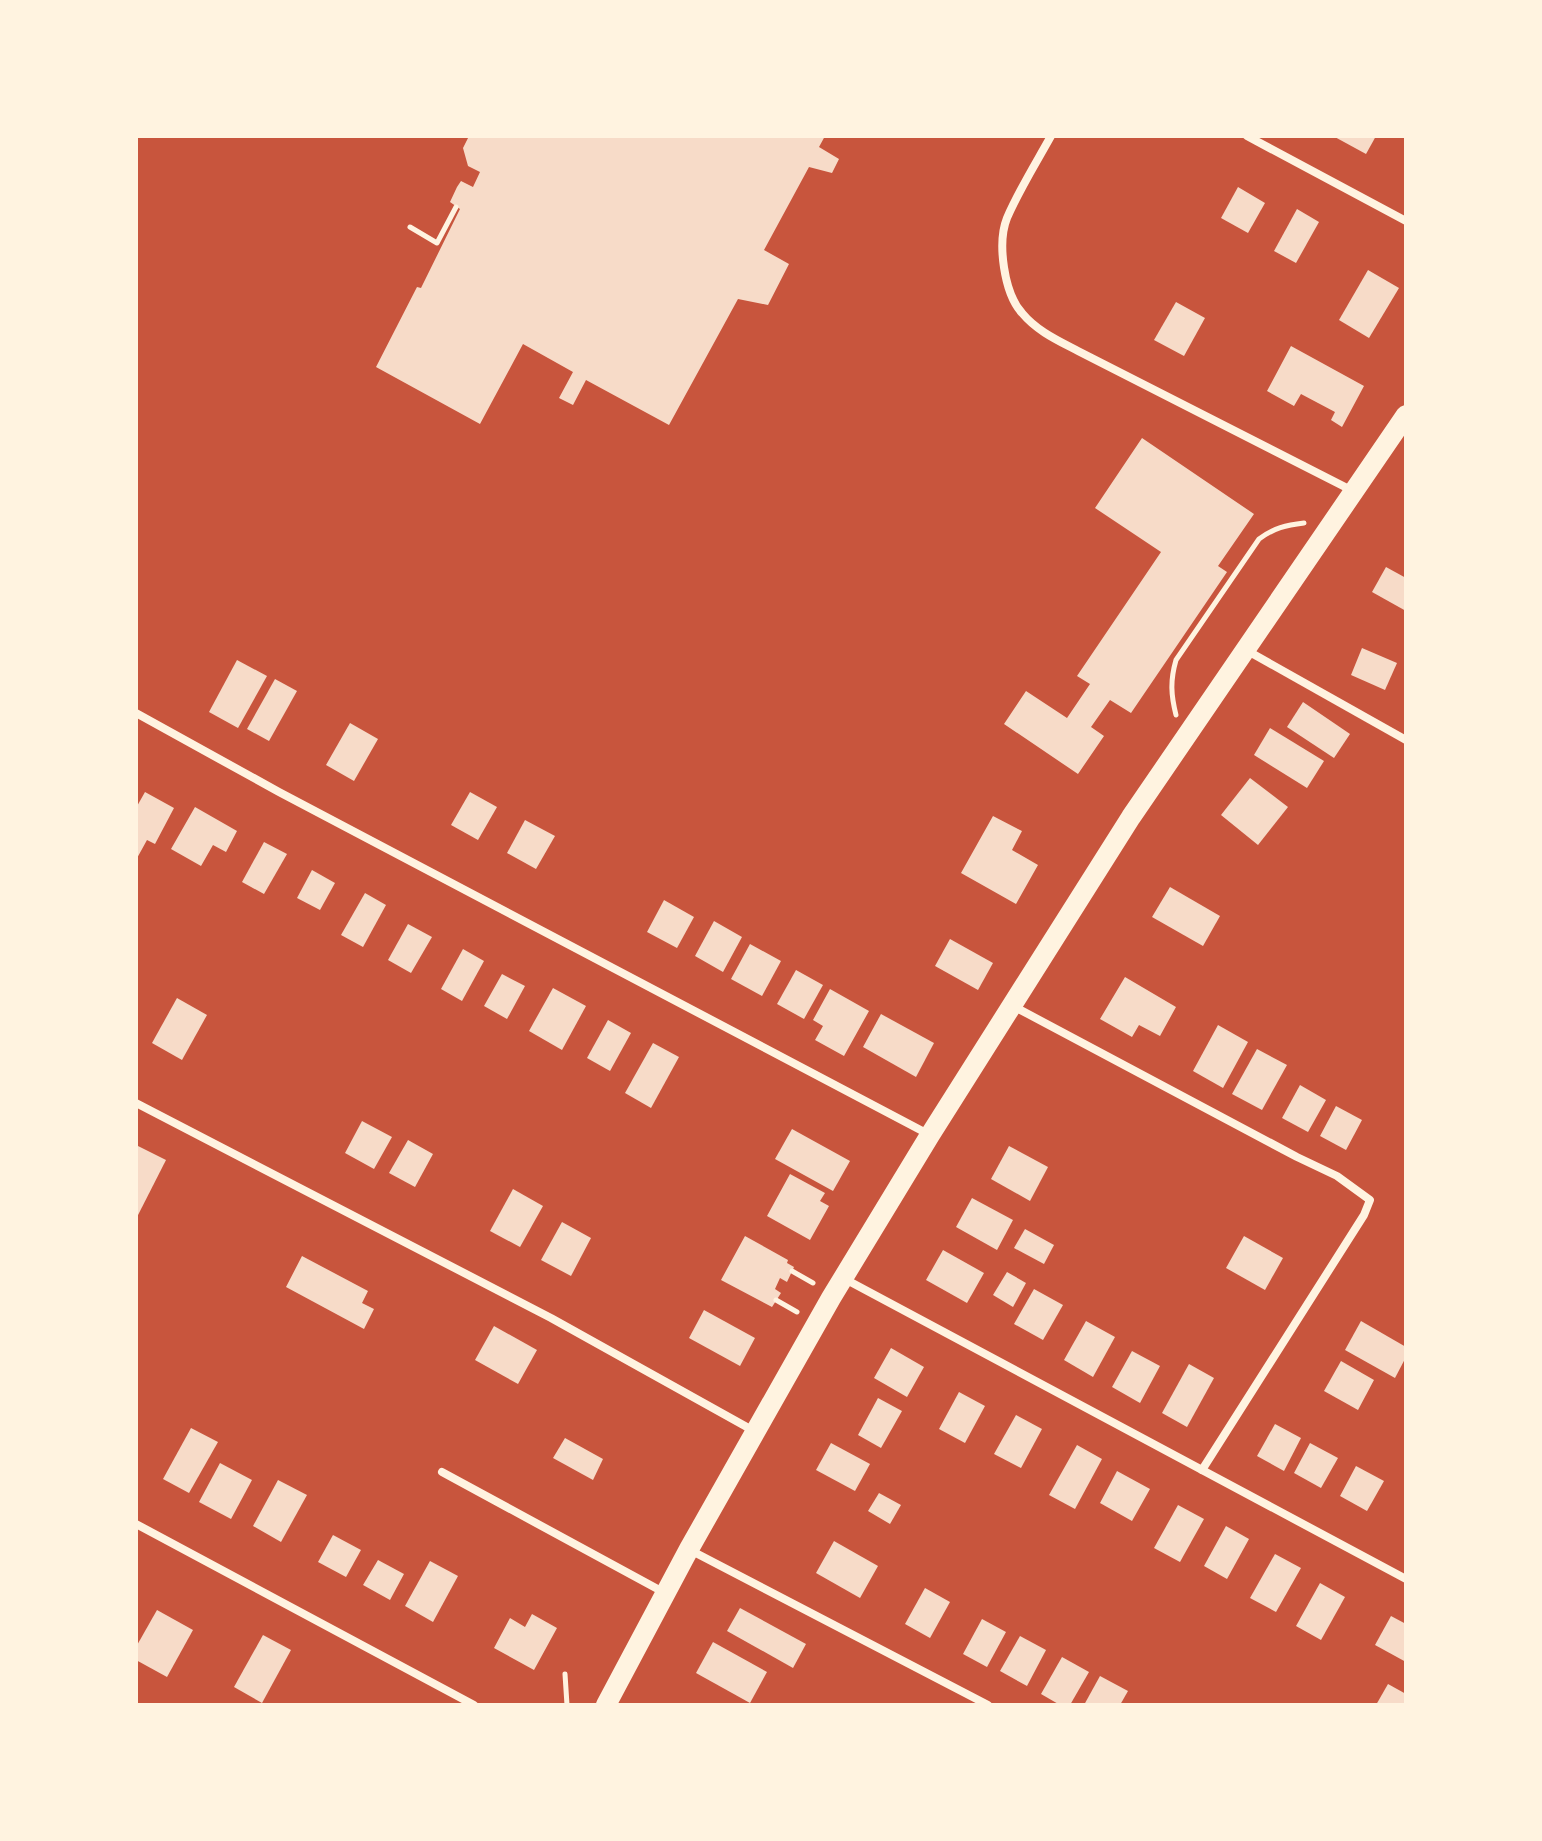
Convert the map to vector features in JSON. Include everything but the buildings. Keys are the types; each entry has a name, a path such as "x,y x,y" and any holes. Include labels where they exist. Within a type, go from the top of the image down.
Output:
{"highway":[{"path":"606,1705 689,1549 842,1278 930,1135 1131,817 1406,415"}],"street":[{"path":"1051,136 1006,220 1002,237 1002,267 1019,311 1041,332 1353,491"},
{"path":"1247,136 1406,221"},
{"path":"1245,650 1406,740"},
{"path":"136,713 279,792 930,1135"},
{"path":"1013,1006 1337,1176 1370,1200 1364,1215 1202,1470"},
{"path":"136,1103 551,1318 755,1432"},
{"path":"842,1278 1406,1579"},
{"path":"442,1472 666,1594"},
{"path":"136,1524 474,1705"},
{"path":"689,1549 988,1705"}],"path":[{"path":"410,227 437,243 456,207"},
{"path":"1177,724 1170,697 1176,660 1259,539 1285,525 1304,523"},
{"path":"792,1271 813,1283"},
{"path":"776,1300 797,1312"},
{"path":"565,1674 567,1705"}]}
